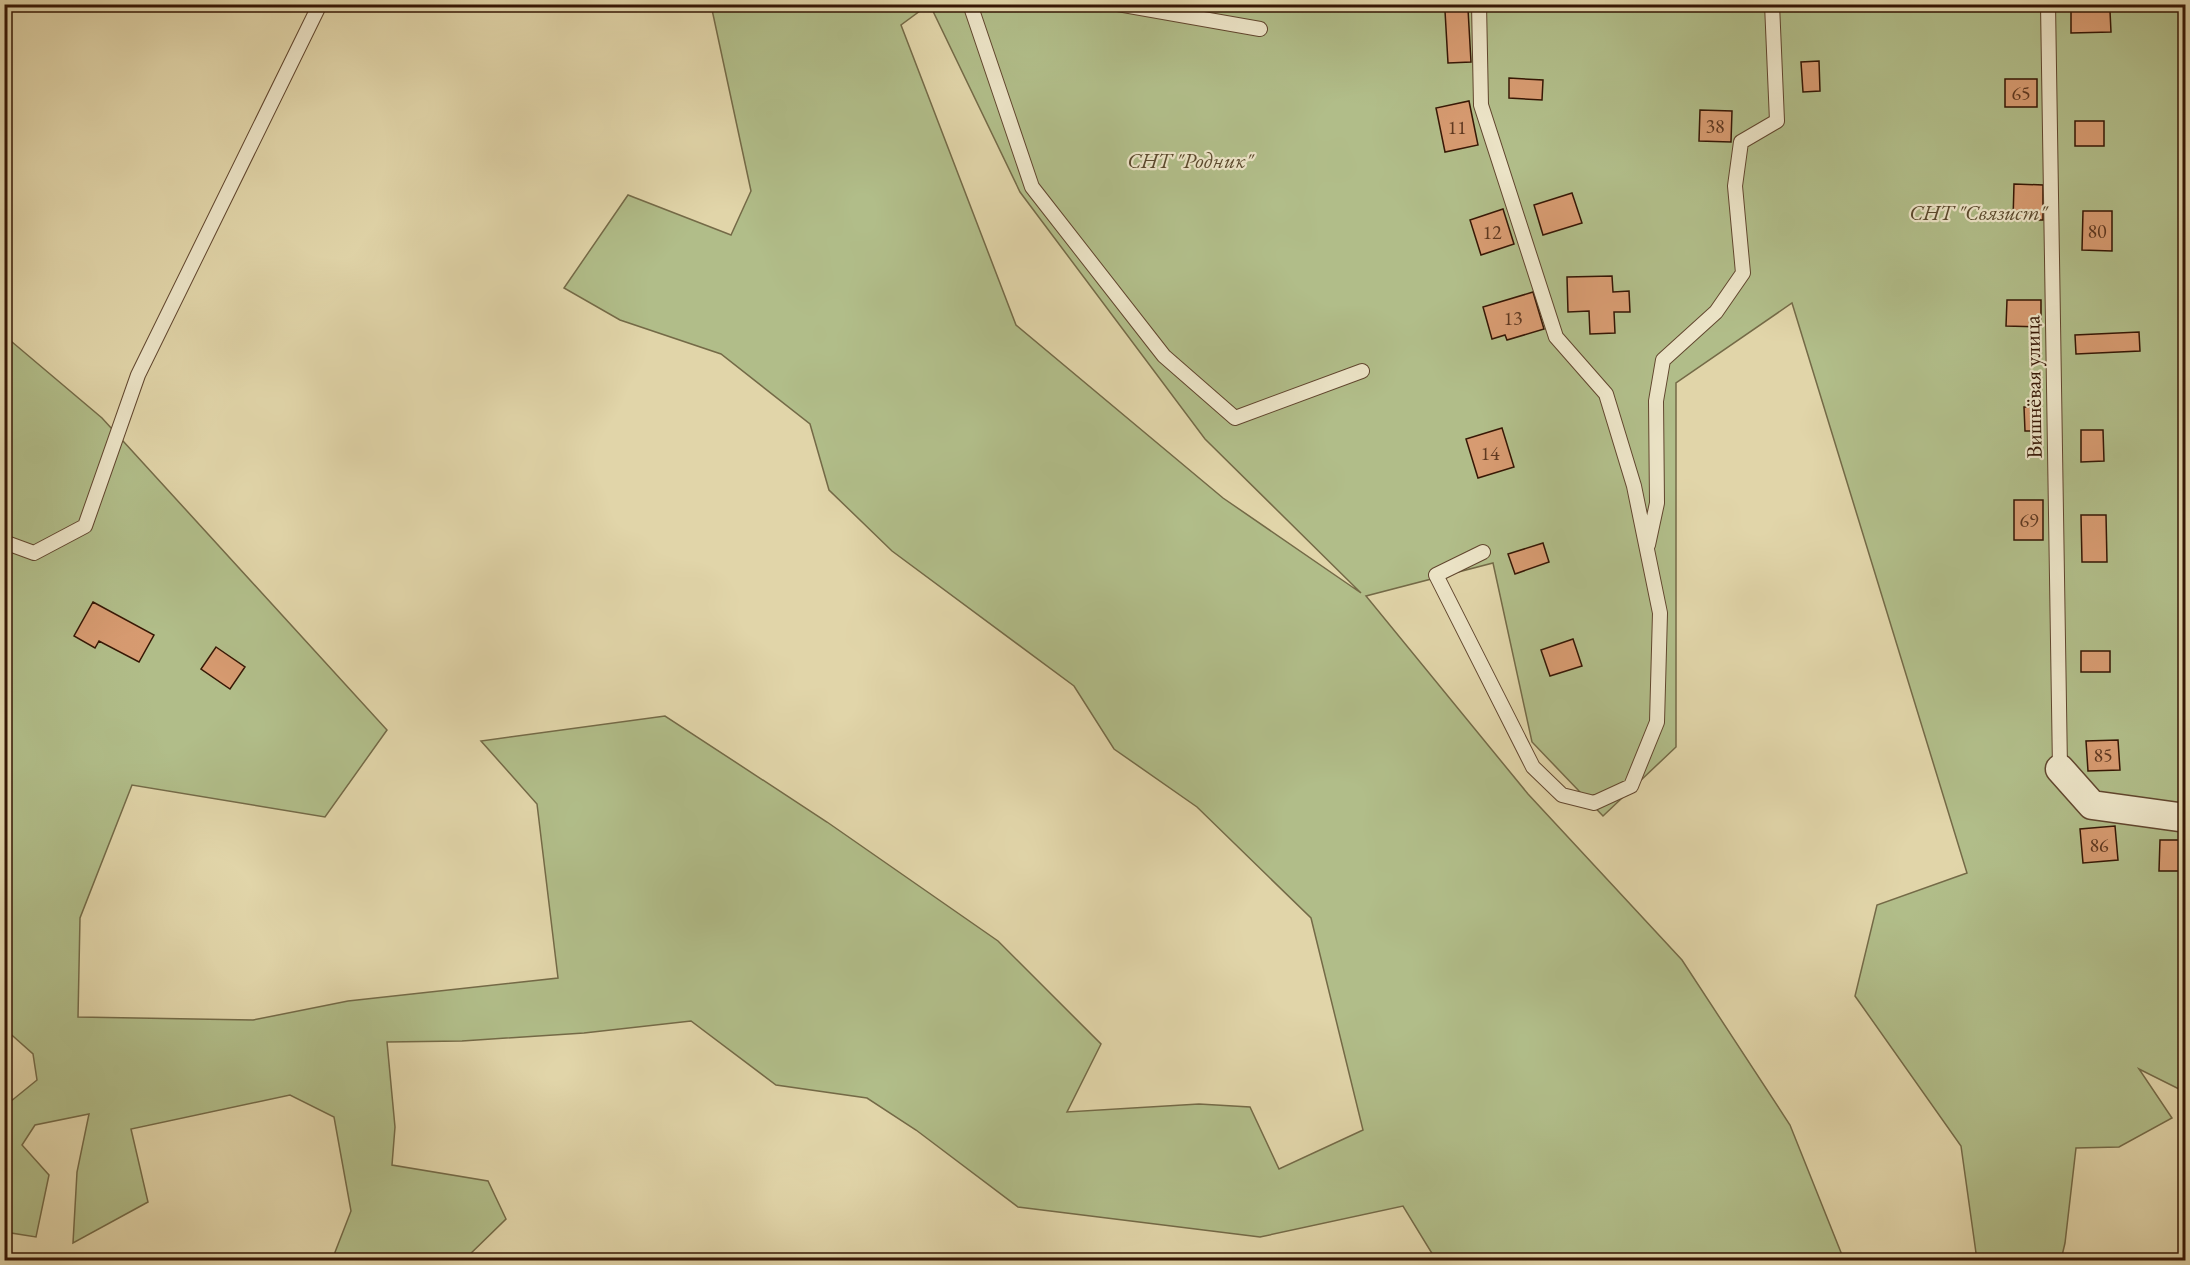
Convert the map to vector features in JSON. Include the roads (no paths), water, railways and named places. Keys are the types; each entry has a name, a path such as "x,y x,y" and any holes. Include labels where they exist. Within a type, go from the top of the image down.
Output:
{"street":[{"path":"2060,770 2092,805 2186,818"}],"lane":[{"path":"4,542 34,553 85,526 138,375 320,4"},
{"path":"970,4 1032,188 1164,356 1235,418 1362,371"},
{"path":"1118,4 1260,29"},
{"path":"1479,4 1481,105 1556,337 1606,394 1634,486 1660,613 1657,722 1631,786 1594,803 1562,795 1533,766 1436,575 1483,552"},
{"path":"1647,550 1657,503 1656,401 1663,360 1716,312 1743,273 1735,186 1741,142 1777,121 1772,4"},
{"name":"Вишнёвая улица","path":"2048,4 2060,770"}],"park label":[{"name":"СНТ \"Родник\"","path":"1190,160"},
{"name":"СНТ \"Связист\"","path":"1978,212"}]}
